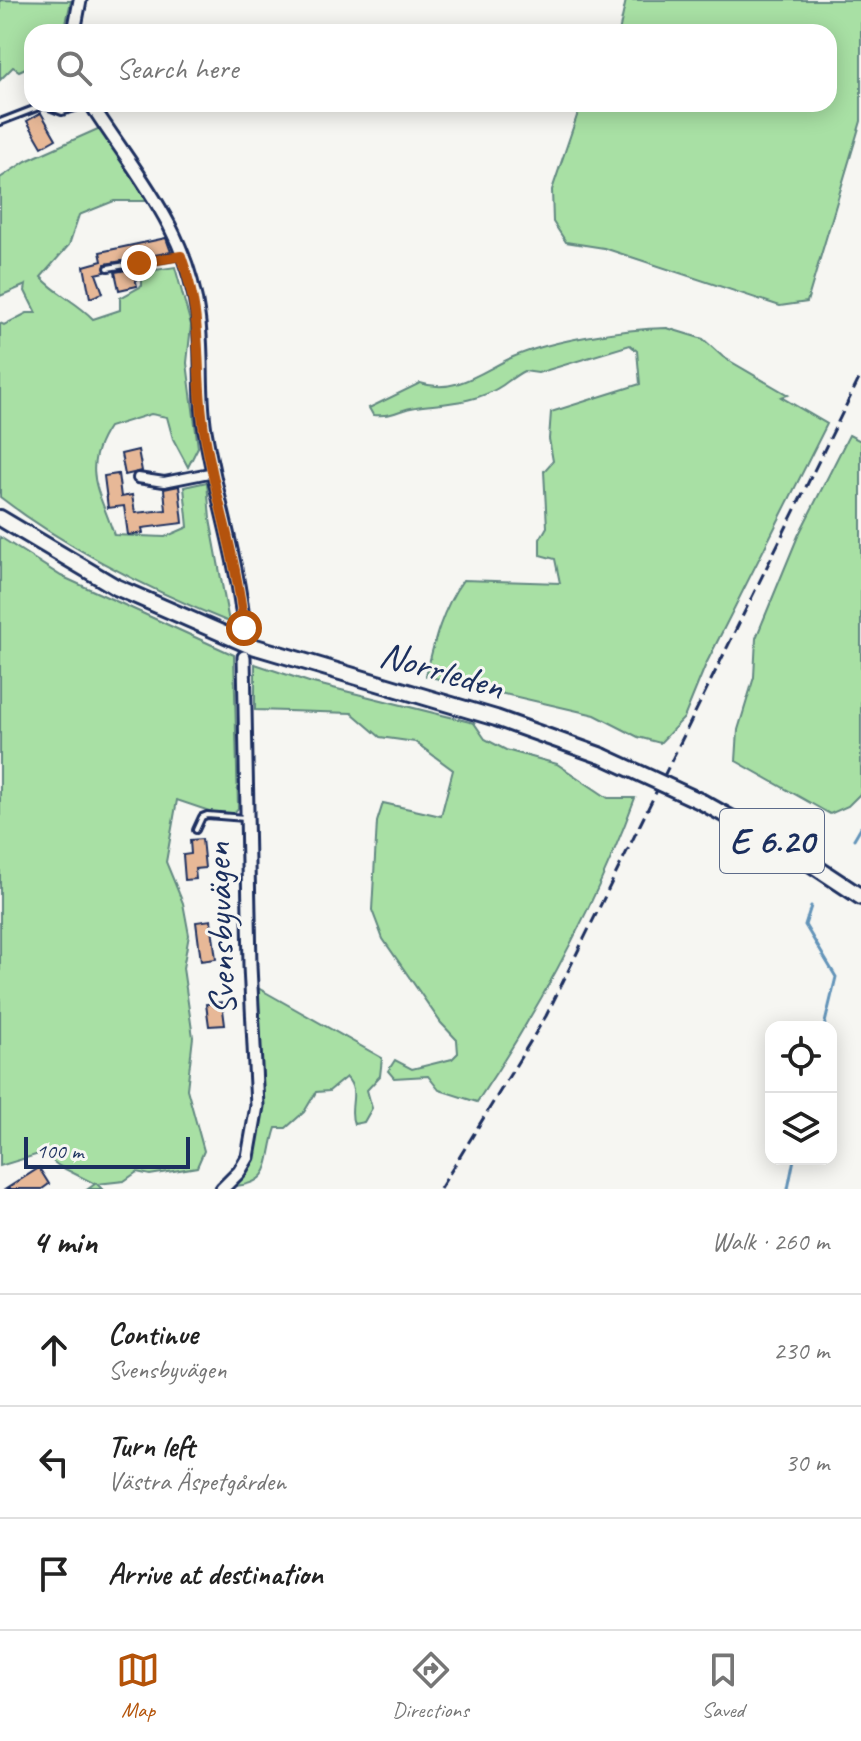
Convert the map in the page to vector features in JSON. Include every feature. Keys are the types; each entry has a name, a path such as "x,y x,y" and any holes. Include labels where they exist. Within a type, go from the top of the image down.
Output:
{"highway":[{"name":"Norrleden","path":"0,518 116,587 249,645 509,723 602,756 702,802 799,856 861,897"}],"street":[{"path":"76,24 80,0"},
{"path":"96,112 157,198 181,256 197,308 202,410 232,545 244,628"},
{"path":"138,478 164,482 214,472"},
{"name":"Svensbyvägen","path":"222,1189 245,1163 256,1121 244,657"}],"lane":[{"path":"0,122 26,112"},
{"path":"108,268 181,256"},
{"path":"196,830 202,817 207,815 247,818"}],"green space":[{"path":"0,0 71,1 66,24 24,24 24,69 19,71 13,67 0,80"},
{"path":"626,0 861,0 861,121 807,302 780,306 604,248 566,242 553,222 552,190 578,112 837,112 837,24 621,24"},
{"path":"100,128 151,201 114,201 79,215 69,245 41,277 93,319 120,310 120,298 142,286 142,272 175,267 191,325 187,363 198,447 188,467 173,439 167,417 151,414 109,427 96,456 95,481 114,535 165,537 188,527 184,487 207,482 210,519 229,622 110,567 0,497 0,323 4,325 27,313 36,313 25,291 26,285 0,296 0,178 26,161"},
{"path":"667,328 703,339 723,357 788,395 781,397 827,424 706,664 684,718 660,743 638,737 595,715 426,676 444,614 463,580 560,583 555,559 540,555 540,539 547,527 544,471 553,461 549,439 551,412 640,384 637,351 630,345 538,373 524,371 493,391 461,401 410,408 387,415 373,415 369,408 420,383 433,386 457,384 513,357 547,345 610,333"},
{"path":"849,435 861,441 861,793 848,806 830,814 736,761 738,730 754,677 756,638 798,536"},
{"path":"0,537 61,576 234,655 238,808 230,818 177,800 166,862 183,903 189,935 183,968 193,1037 187,1089 204,1151 197,1167 150,1175 137,1172 124,1181 97,1184 102,1189 88,1189 95,1184 59,1166 42,1153 0,1166"},
{"path":"255,664 309,682 474,723 485,739 506,750 557,764 608,798 635,798 602,878 565,954 477,1102 439,1090 428,1076 394,1078 388,1071 395,1060 412,1069 452,1059 458,1053 457,1040 441,1023 383,939 372,910 377,822 383,803 441,816 453,770 415,742 380,737 352,713 255,710"},
{"path":"258,988 382,1058 380,1076 367,1090 372,1108 364,1122 354,1124 353,1088 346,1077 329,1091 316,1092 304,1112 286,1128 276,1128 269,1160 262,1175 247,1184 234,1186 246,1169 259,1120 261,1063"}],"building":[{"path":"41,113 56,139 42,147 27,121"},
{"path":"166,238 171,252 105,264 105,272 96,274 103,293 90,298 84,266 102,261 100,252"},
{"path":"133,269 137,286 119,290 115,272"},
{"path":"138,450 142,471 125,475 121,454"},
{"path":"118,474 121,497 132,495 135,513 166,510 164,489 179,486 183,523 142,528 143,533 128,535 124,506 108,508 104,476"},
{"path":"202,839 205,868 195,869 196,879 185,880 183,855 191,854 190,840"},
{"path":"211,920 216,959 201,961 196,922"},
{"path":"222,1002 225,1025 209,1026 206,1004"},
{"path":"39,1168 49,1184 42,1189 6,1189"}],"waterway":[{"path":"854,839 861,827"},
{"path":"811,906 805,925 836,977 825,1021"},
{"path":"788,1189 793,1165"}],"railway":[{"path":"440,1189 546,1016 861,375"}],"route":[{"path":"139,263 181,256 193,289 200,336 203,421 232,545 244,628"}]}
